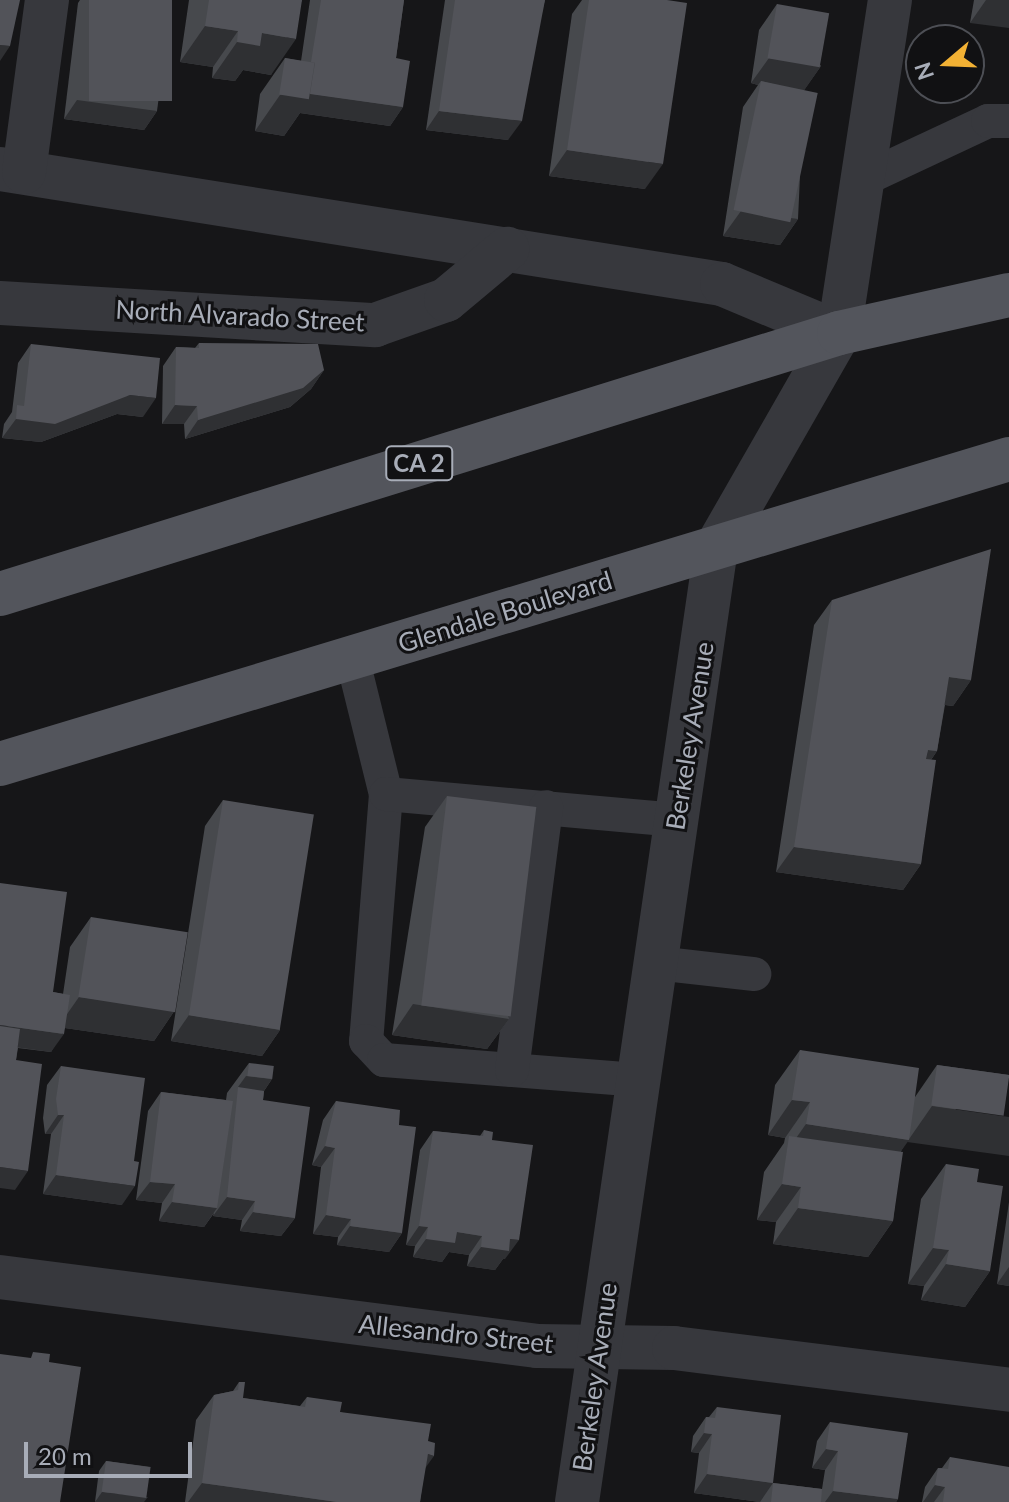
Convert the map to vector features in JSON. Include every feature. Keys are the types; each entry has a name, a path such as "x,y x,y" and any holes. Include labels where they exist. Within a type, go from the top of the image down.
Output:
{"main road":[{"name":"CA 2","path":"0,594 839,333 1009,295"},
{"name":"Glendale Boulevard","path":"0,764 1009,459"}],"street":[{"path":"47,0 12,171 722,284 839,333"},
{"name":"Berkeley Avenue","path":"577,1502 716,548 839,333 890,0"},
{"name":"North Alvarado Street","path":"0,303 375,325 446,300 507,249"},
{"name":"Allesandro Street","path":"0,1277 537,1346 674,1348 1009,1390"}],"lane":[{"path":"862,180 988,121 1009,121"},
{"path":"352,657 386,794 366,1041 384,1060 640,1080"},
{"path":"386,794 677,820"},
{"path":"512,1070 546,807"},
{"path":"656,963 754,974"}],"building":[{"path":"0,0 20,0 10,46 0,45"},
{"path":"89,0 172,0 172,101 89,101"},
{"path":"209,0 302,0 296,39 262,33 260,46 237,42 238,31 205,26"},
{"path":"321,0 404,0 396,58 410,61 403,107 310,94 315,63 311,62"},
{"path":"455,0 545,0 522,121 439,111"},
{"path":"589,0 687,3 663,164 567,150"},
{"path":"777,4 829,13 820,67 767,58"},
{"path":"285,58 315,63 309,99 279,95"},
{"path":"761,81 818,93 790,222 734,210"},
{"path":"199,343 318,344 324,370 303,388 198,420 197,406 175,405 176,347 199,348"},
{"path":"31,344 160,358 156,398 130,395 55,424 16,419 17,405 24,406"},
{"path":"991,549 971,680 949,677 937,751 928,750 926,759 936,760 921,864 794,847 832,600"},
{"path":"447,796 536,807 511,1016 421,1005"},
{"path":"223,800 314,814 280,1030 189,1015"},
{"path":"0,883 67,892 53,992 70,995 64,1034 0,1025"},
{"path":"91,917 188,932 175,1012 78,997"},
{"path":"0,1026 20,1029 16,1060 42,1064 28,1171 0,1167"},
{"path":"800,1050 919,1068 909,1140 806,1124 810,1102 792,1100"},
{"path":"249,1063 274,1066 272,1079 247,1076"},
{"path":"937,1065 1009,1075 1004,1116 931,1106"},
{"path":"61,1066 145,1078 134,1161 139,1162 135,1186 56,1175 64,1115 58,1115 56,1099"},
{"path":"238,1087 264,1091 263,1100 310,1107 295,1218 253,1212 255,1201 227,1197"},
{"path":"161,1092 233,1101 217,1208 172,1202 175,1184 150,1182"},
{"path":"336,1101 400,1110 399,1125 416,1127 402,1233 350,1226 351,1219 326,1215 335,1148 325,1146"},
{"path":"484,1130 493,1132 492,1140 533,1145 519,1240 510,1239 509,1251 481,1247 482,1236 457,1232 455,1243 426,1239 428,1227 419,1226 433,1131 483,1136"},
{"path":"789,1136 903,1152 893,1221 798,1208 801,1187 782,1184"},
{"path":"946,1164 979,1169 977,1182 1003,1186 990,1271 946,1264 949,1250 933,1248"},
{"path":"33,1352 50,1354 49,1362 81,1367 60,1502 0,1502 0,1354 31,1358"},
{"path":"239,1382 245,1382 243,1398 305,1407 307,1397 342,1402 340,1412 431,1424 428,1441 435,1443 434,1456 428,1454 420,1502 337,1502 202,1483 214,1395 238,1390"},
{"path":"717,1407 781,1415 773,1483 707,1474 712,1434 704,1433 706,1417 715,1418"},
{"path":"830,1422 908,1433 898,1499 833,1491 838,1451 826,1449"},
{"path":"950,1457 1009,1467 1009,1502 943,1502 945,1487 935,1485 938,1468 948,1469"},
{"path":"106,1461 151,1467 146,1498 102,1492"},
{"path":"773,1483 822,1489 821,1502 771,1502"}]}
